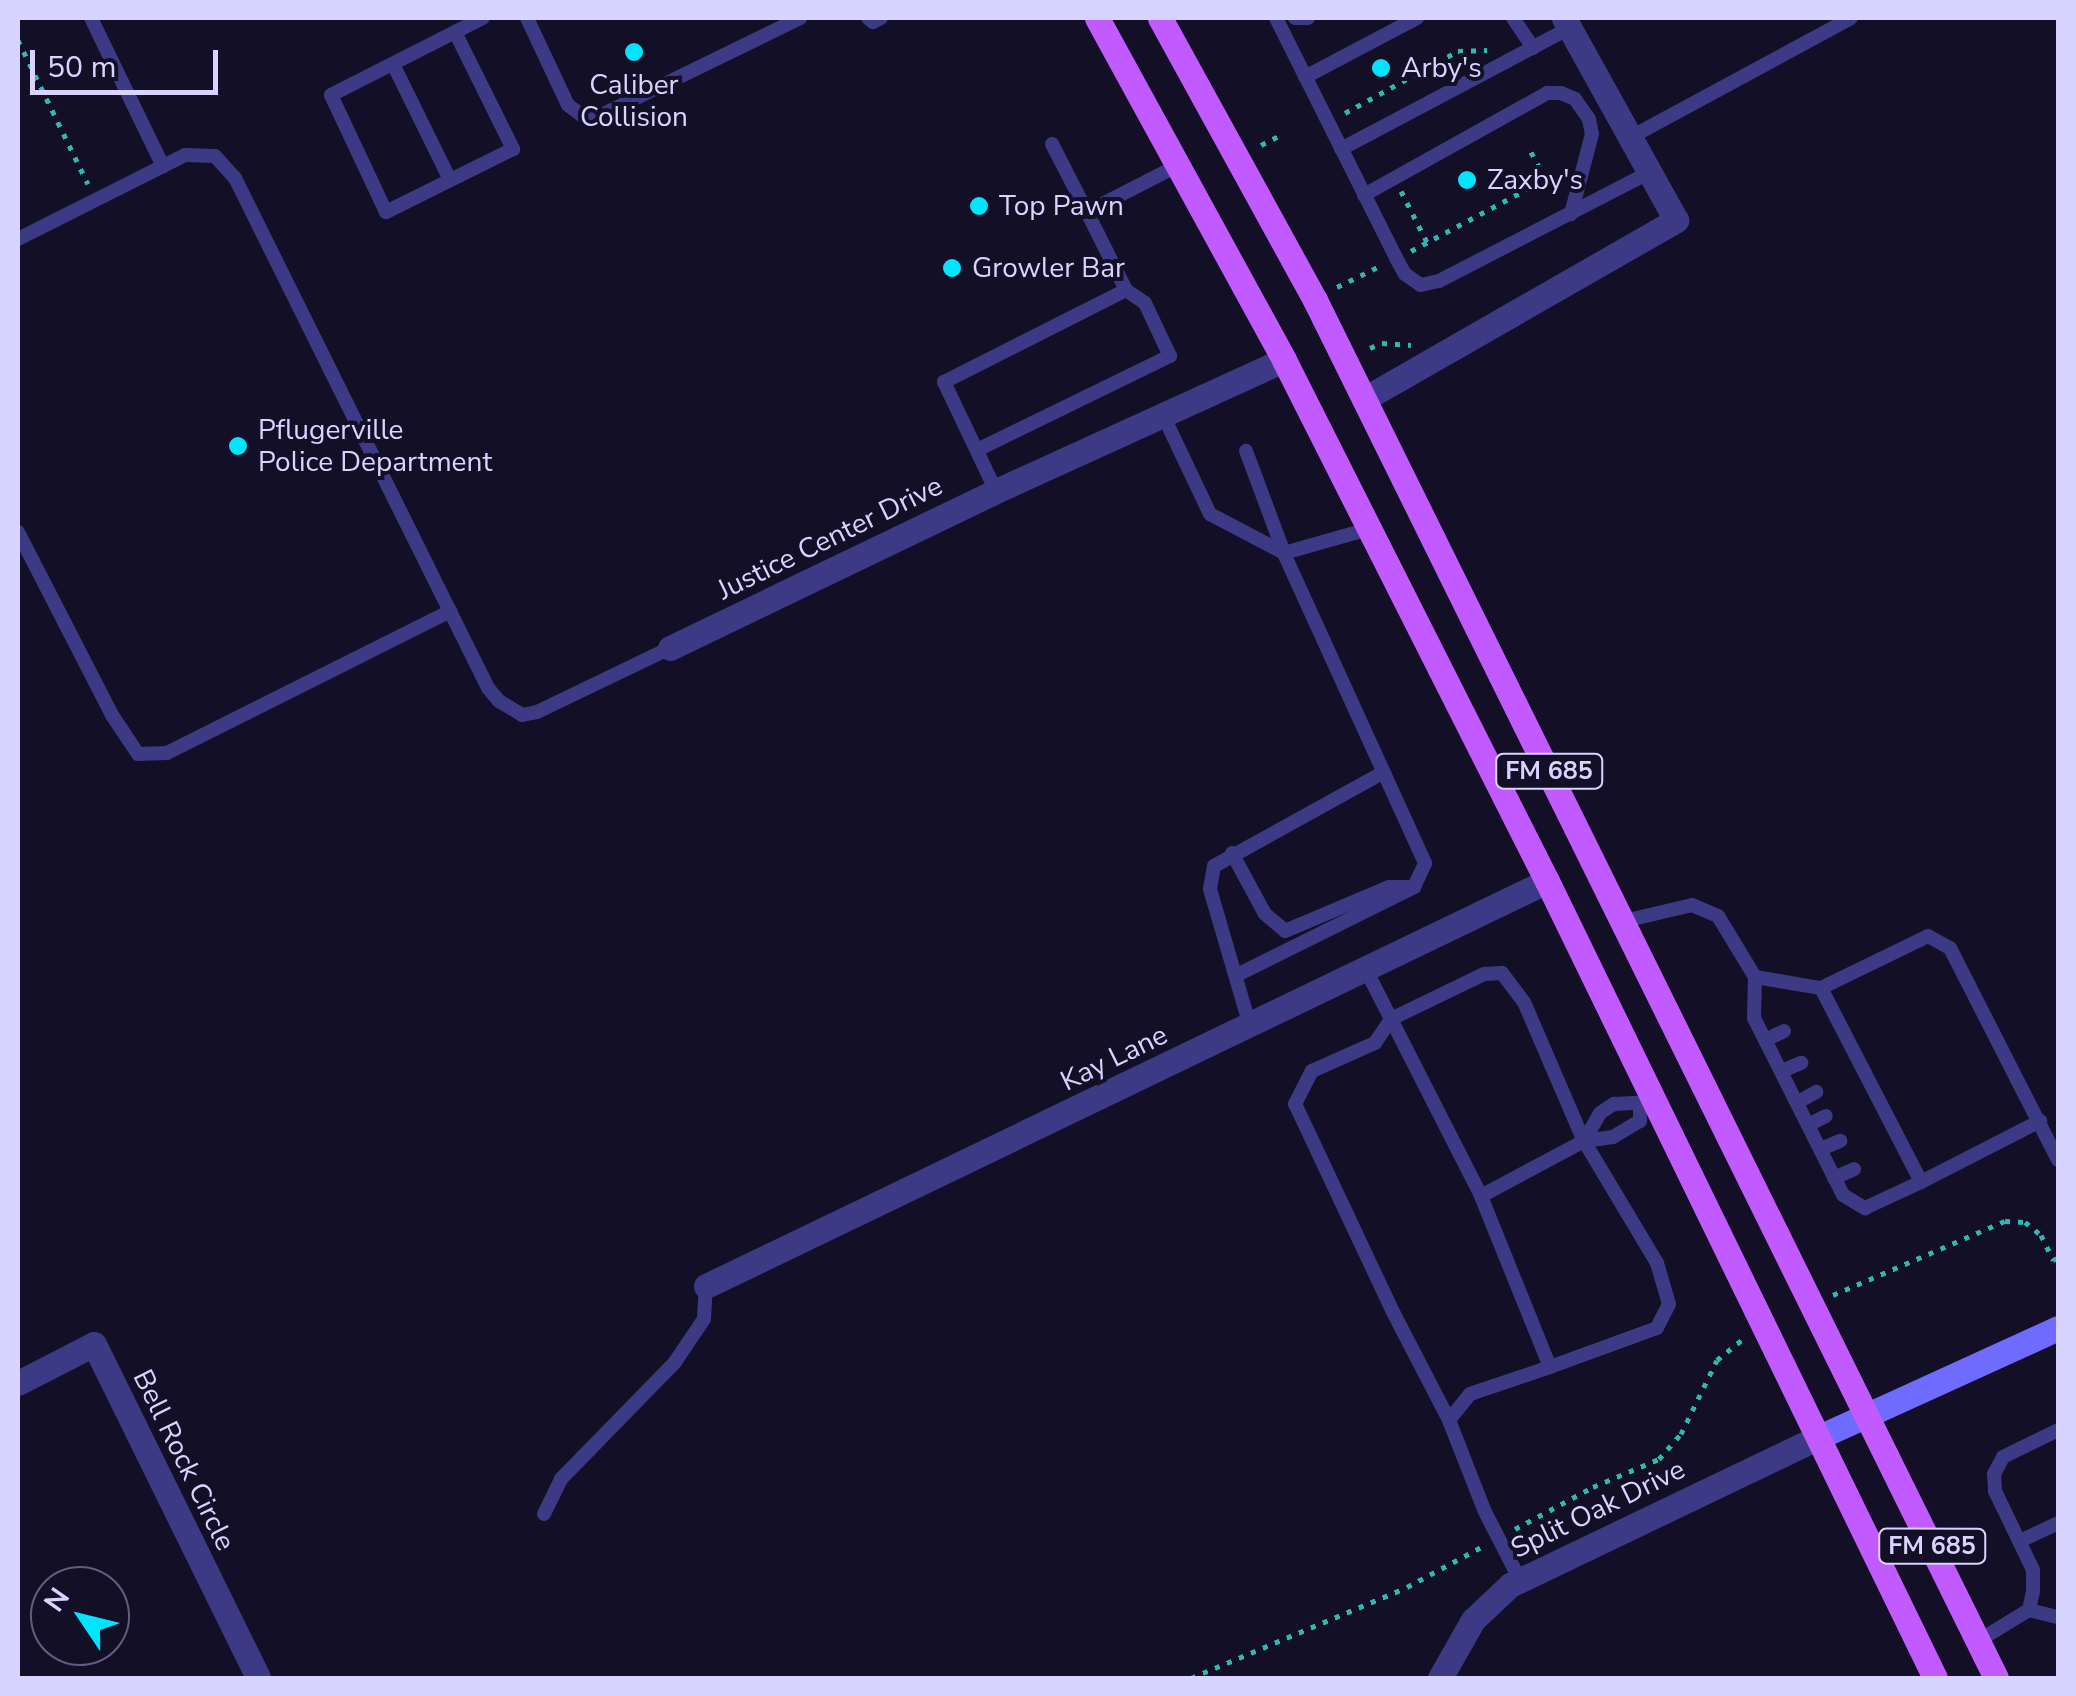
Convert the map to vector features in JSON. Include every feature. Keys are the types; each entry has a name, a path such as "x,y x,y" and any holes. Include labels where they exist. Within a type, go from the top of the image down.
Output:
{"main road":[{"name":"FM 685","path":"1096,18 1284,360 1547,881 1646,1102 1819,1437 1935,1678"},
{"name":"FM 685","path":"1160,18 1364,399 1996,1678"}],"street":[{"path":"1364,399 1676,220 1567,23"},
{"name":"Justice Center Drive","path":"670,648 996,491 1284,360"},
{"name":"Kay Lane","path":"706,1286 1547,881"},
{"path":"1819,1437 2058,1328"},
{"name":"Bell Rock Circle","path":"18,1382 94,1344 258,1678"},
{"name":"Split Oak Drive","path":"1440,1678 1472,1620 1520,1580 1819,1437"}],"lane":[{"path":"91,18 163,166"},
{"path":"455,32 514,148 386,212 332,95 392,64 455,32 483,18"},
{"path":"528,18 568,105 589,121 800,18"},
{"path":"868,18 873,22 882,18"},
{"path":"1276,18 1405,274 1420,286 1439,281 1650,172"},
{"path":"1295,18 1308,18"},
{"path":"1305,77 1417,18"},
{"path":"1513,18 1532,48"},
{"path":"1631,137 1852,18"},
{"path":"1341,149 1532,48 1567,23"},
{"path":"392,64 450,180"},
{"path":"1364,195 1547,93 1561,93 1575,99 1589,119 1592,134 1572,214"},
{"path":"977,450 1170,356 1145,304 1126,290 1052,144"},
{"name":"Justice Center Drive","path":"18,239 163,166 202,152 227,166 488,688 499,701 522,714 537,712 670,648"},
{"path":"1088,212 1179,165"},
{"path":"996,491 944,382 1126,290"},
{"path":"1163,414 1210,514 1284,553 1369,529"},
{"path":"1237,975 1414,887 1425,863 1284,553 1246,451"},
{"path":"18,532 112,715 138,754 167,753 450,611"},
{"path":"1250,1026 1210,890 1214,866 1384,772"},
{"path":"1232,853 1265,914 1284,931 1389,887 1414,887"},
{"path":"1624,921 1692,904 1718,916 1755,977 1754,1018 1834,1178 1843,1195 1866,1208 2040,1121"},
{"path":"1755,977 1821,988 1928,936 1950,948 2058,1160"},
{"path":"1365,968 1481,1196 1550,1367"},
{"path":"1449,1420 1470,1394 1656,1328 1669,1304 1657,1263 1584,1141 1524,1002 1502,973 1484,974 1391,1019 1375,1043 1312,1072 1295,1104 1393,1312 1449,1420 1484,1512 1520,1580"},
{"path":"1821,988 1825,1013 1855,1072 1875,1092 1921,1182"},
{"path":"1765,1040 1784,1031"},
{"path":"1782,1071 1801,1063"},
{"path":"1798,1102 1816,1092"},
{"path":"1860,1099 1875,1092"},
{"path":"1481,1196 1584,1141 1613,1137 1640,1121 1646,1102 1614,1104 1600,1114 1584,1141"},
{"path":"1808,1124 1826,1116"},
{"path":"1872,1124 1887,1116"},
{"path":"1820,1149 1840,1140"},
{"path":"1886,1153 1902,1145"},
{"path":"1834,1178 1854,1169"},
{"path":"544,1514 561,1479 676,1362 704,1319 706,1286"},
{"path":"2029,1610 2034,1570 1995,1490 1994,1474 2003,1457 2058,1430"},
{"path":"2022,1540 2058,1523"},
{"path":"1978,1641 2029,1610 2058,1617"}],"path":[{"path":"18,40 89,187"},
{"path":"1339,102 1346,114 1458,52 1494,50"},
{"path":"1261,145 1283,134"},
{"path":"1408,252 1546,180 1528,147"},
{"path":"1411,181 1399,187 1427,242"},
{"path":"1337,287 1378,267"},
{"path":"1833,1296 2005,1220 2024,1222 2040,1235 2053,1260 2058,1258"}],"place":[{"name":"Caliber Collision","path":"634,52"},
{"name":"Arby's","path":"1381,68"},
{"name":"Zaxby's","path":"1467,180"},
{"name":"Top Pawn","path":"979,206"},
{"name":"Growler Bar","path":"952,268"},
{"name":"Pflugerville Police Department","path":"238,446"}]}
